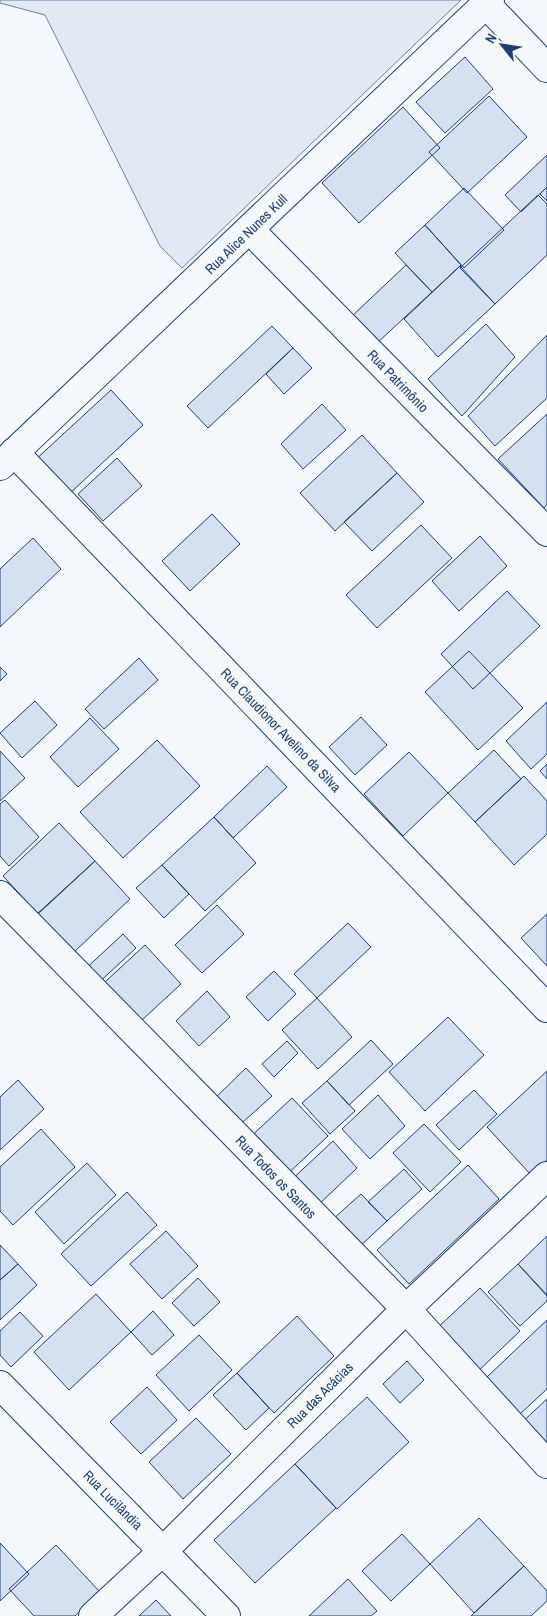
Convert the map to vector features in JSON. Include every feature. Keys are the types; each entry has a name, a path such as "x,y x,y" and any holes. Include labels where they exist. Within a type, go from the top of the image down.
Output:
{"street":[{"path":"488,2 547,68"},
{"name":"Rua Alice Nunes Kull","path":"7,459 488,2"},
{"name":"Rua Patrimônio","path":"250,230 547,532"},
{"name":"Rua Claudionor Avelino da Silva","path":"7,459 547,1008"},
{"name":"Rua Todos os Santos","path":"0,895 406,1309 547,1464"},
{"name":"Rua das Acácias","path":"93,1616 163,1551 406,1309 547,1176"},
{"name":"Rua Lucilândia","path":"0,1385 226,1616"}],"shaded area":[{"path":"0,0 461,0 182,268 160,246 45,15 0,3"}],"building":[{"path":"465,57 493,89 445,133 416,102"},
{"path":"489,96 527,137 467,193 429,152"},
{"path":"403,107 440,148 359,223 322,183"},
{"path":"547,155 547,187 521,212 505,195"},
{"path":"547,187 547,201 540,194"},
{"path":"464,188 504,230 464,268 425,225"},
{"path":"538,195 547,204 547,255 495,304 460,268"},
{"path":"425,225 461,265 432,292 395,253"},
{"path":"406,265 432,292 376,344 351,317"},
{"path":"460,266 495,304 438,357 404,319"},
{"path":"486,324 515,357 462,416 428,379"},
{"path":"272,326 293,348 208,428 187,406"},
{"path":"547,335 547,398 495,446 468,416"},
{"path":"293,348 312,368 284,394 266,374"},
{"path":"111,390 143,425 67,496 34,461"},
{"path":"322,404 346,430 303,469 281,444"},
{"path":"547,414 547,504 544,508 498,459"},
{"path":"362,435 397,473 335,531 300,493"},
{"path":"117,458 142,486 103,521 78,494"},
{"path":"397,473 424,502 372,551 344,522"},
{"path":"212,514 240,544 190,591 162,561"},
{"path":"421,525 452,558 377,628 346,595"},
{"path":"480,536 507,566 459,611 432,581"},
{"path":"33,538 61,569 0,627 0,569"},
{"path":"507,591 540,626 473,689 441,654"},
{"path":"469,651 523,708 478,750 425,692"},
{"path":"139,658 158,680 104,729 85,709"},
{"path":"0,667 7,674 0,681"},
{"path":"35,701 57,725 22,758 0,733"},
{"path":"547,702 547,754 531,769 506,741"},
{"path":"361,717 387,745 355,775 329,747"},
{"path":"90,718 119,749 78,787 50,757"},
{"path":"157,740 200,786 123,858 80,812"},
{"path":"494,750 521,779 475,822 448,793"},
{"path":"0,751 25,778 0,801"},
{"path":"409,752 448,793 403,836 364,794"},
{"path":"547,764 547,779 540,771"},
{"path":"267,766 287,787 233,838 214,817"},
{"path":"524,776 547,801 547,834 514,865 475,822"},
{"path":"5,800 39,837 9,866 0,856 0,804"},
{"path":"214,817 256,863 205,911 162,865"},
{"path":"59,823 95,861 38,914 3,876"},
{"path":"95,861 130,899 73,953 37,914"},
{"path":"162,865 189,894 164,918 136,888"},
{"path":"217,905 244,934 202,973 175,945"},
{"path":"547,914 547,966 521,938"},
{"path":"348,923 371,947 317,998 294,974"},
{"path":"123,934 136,948 94,987 81,973"},
{"path":"145,945 181,984 141,1021 105,982"},
{"path":"274,971 296,994 268,1021 246,997"},
{"path":"207,991 230,1017 199,1046 176,1021"},
{"path":"317,998 352,1037 318,1069 282,1030"},
{"path":"448,1017 484,1055 425,1111 389,1072"},
{"path":"371,1040 393,1064 349,1105 327,1081"},
{"path":"287,1041 298,1053 274,1077 262,1064"},
{"path":"246,1068 272,1096 233,1131 208,1105"},
{"path":"547,1071 547,1160 531,1175 487,1127"},
{"path":"18,1080 44,1109 0,1150 0,1097"},
{"path":"327,1081 355,1111 330,1134 302,1103"},
{"path":"474,1090 497,1114 459,1150 436,1125"},
{"path":"378,1095 405,1126 370,1159 342,1129"},
{"path":"292,1098 328,1136 281,1180 245,1142"},
{"path":"424,1124 461,1162 430,1192 393,1153"},
{"path":"41,1129 75,1167 13,1225 0,1211 0,1167"},
{"path":"333,1141 357,1168 314,1209 289,1182"},
{"path":"87,1163 116,1195 64,1244 35,1212"},
{"path":"468,1165 499,1199 409,1284 377,1250"},
{"path":"404,1169 422,1189 387,1221 368,1202"},
{"path":"127,1192 157,1225 91,1286 61,1254"},
{"path":"361,1194 387,1221 358,1248 332,1220"},
{"path":"166,1231 198,1266 162,1299 130,1264"},
{"path":"547,1236 547,1296 518,1264"},
{"path":"0,1245 18,1264 0,1280"},
{"path":"18,1264 37,1285 0,1320 0,1280"},
{"path":"518,1264 547,1295 547,1301 520,1326 488,1292"},
{"path":"198,1278 220,1302 194,1326 172,1303"},
{"path":"480,1288 520,1331 474,1375 434,1331"},
{"path":"96,1294 131,1332 69,1390 34,1352"},
{"path":"153,1311 174,1335 152,1355 131,1332"},
{"path":"20,1312 43,1336 11,1367 0,1355 0,1331"},
{"path":"297,1316 334,1356 274,1413 237,1373"},
{"path":"547,1320 547,1389 520,1414 486,1378"},
{"path":"199,1335 232,1370 189,1411 156,1375"},
{"path":"407,1361 424,1380 400,1403 383,1384"},
{"path":"237,1373 269,1408 246,1430 213,1395"},
{"path":"147,1387 177,1420 141,1454 110,1422"},
{"path":"367,1397 409,1442 337,1509 295,1464"},
{"path":"547,1399 547,1456 519,1425"},
{"path":"196,1418 231,1454 183,1499 149,1462"},
{"path":"295,1464 336,1508 255,1583 214,1540"},
{"path":"479,1518 524,1566 474,1613 430,1564"},
{"path":"402,1534 430,1564 391,1601 362,1571"},
{"path":"0,1543 29,1574 0,1601"},
{"path":"56,1545 100,1592 75,1616 34,1616 9,1589"},
{"path":"524,1566 547,1591 547,1601 531,1616 471,1616"},
{"path":"348,1579 377,1611 371,1616 309,1616"},
{"path":"156,1600 171,1616 139,1616"}]}
